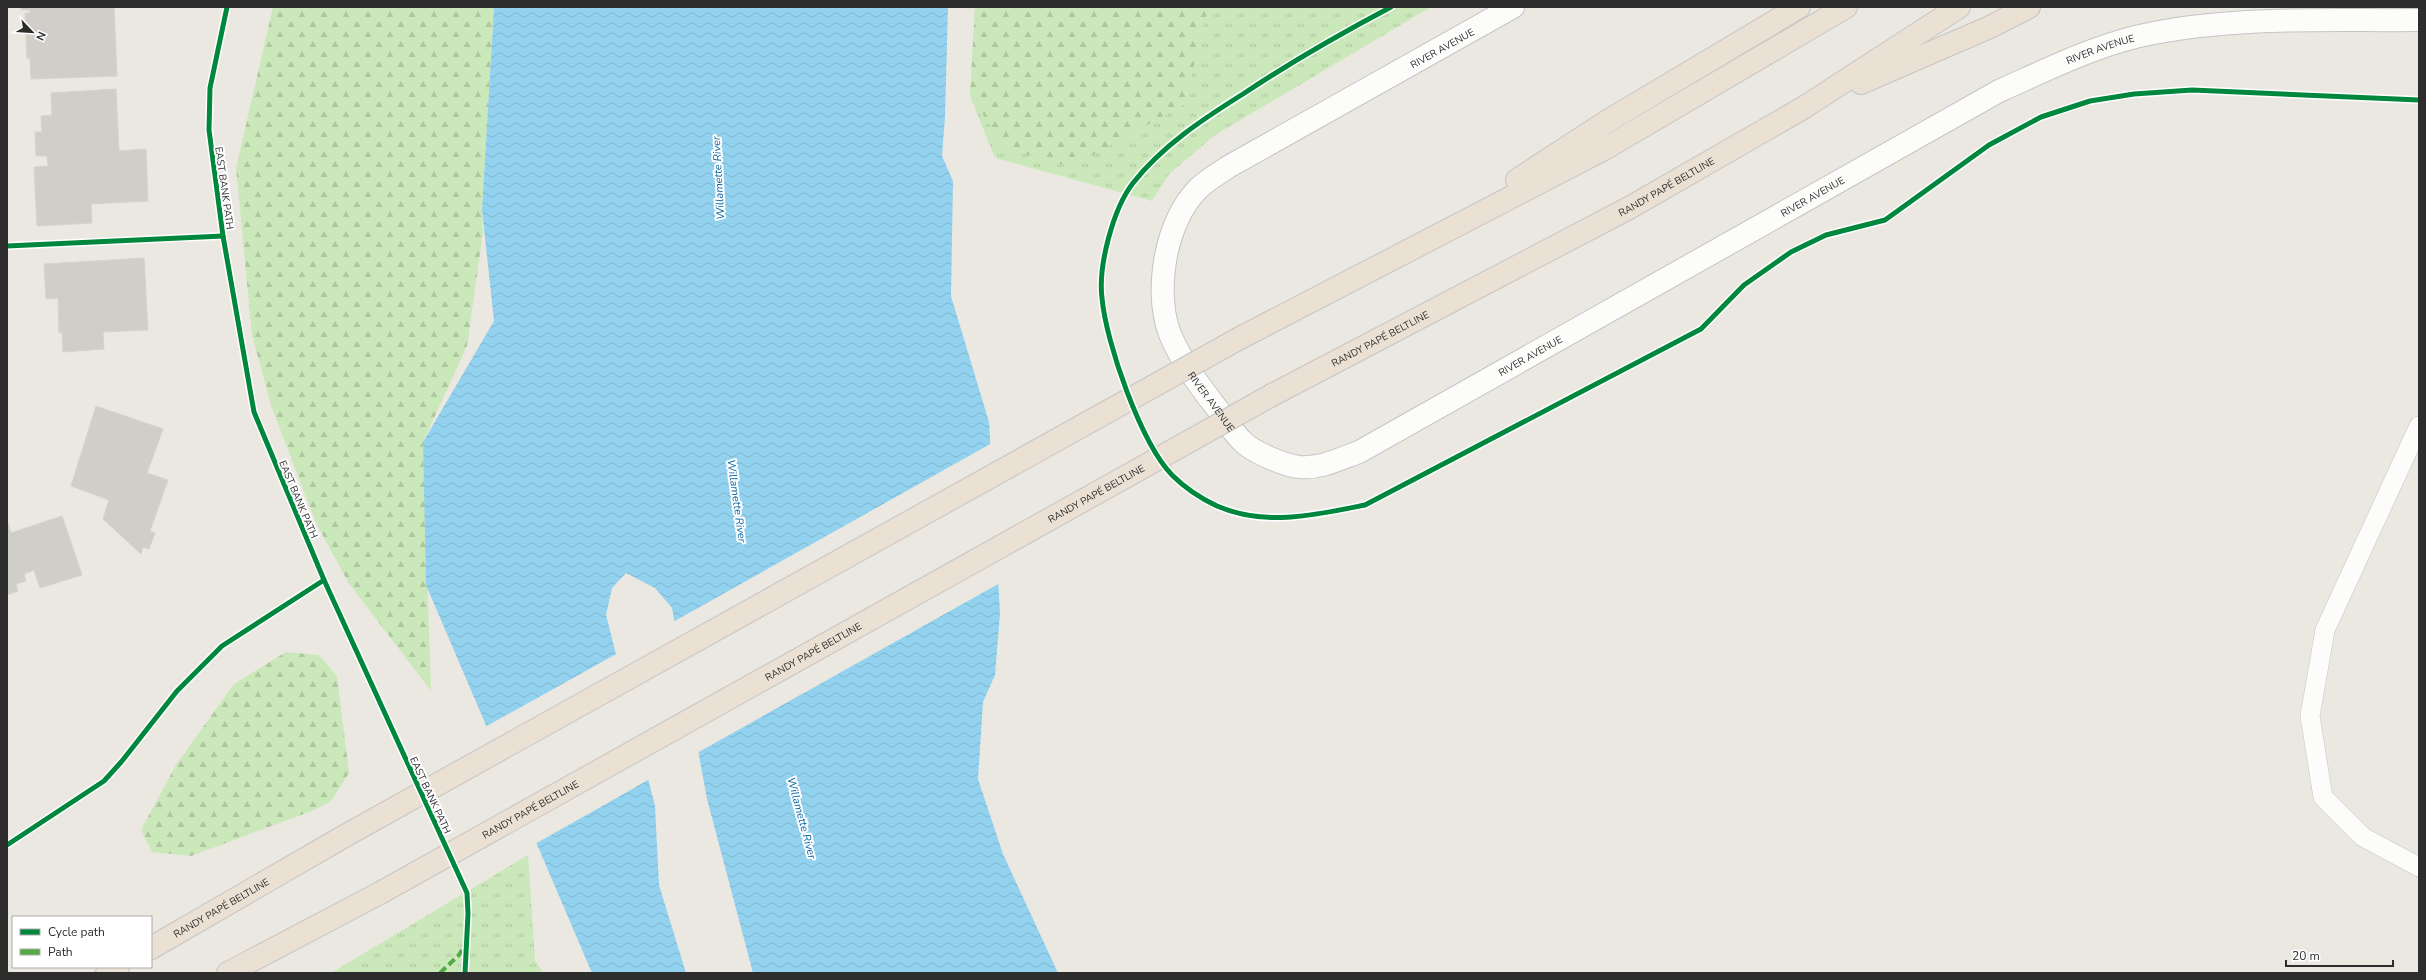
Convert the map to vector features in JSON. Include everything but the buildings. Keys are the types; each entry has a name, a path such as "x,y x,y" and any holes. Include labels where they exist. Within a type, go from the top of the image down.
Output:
{"highway":[{"path":"1416,247 1606,122 1799,7"},
{"name":"RANDY PAPÉ BELTLINE","path":"152,947 350,833 1240,338 1606,148 1846,7"},
{"name":"RANDY PAPÉ BELTLINE","path":"228,973 380,893 1272,395 1629,208 1803,108 1959,7"},
{"path":"1803,108 1990,27 2029,7"}],"street":[{"name":"RIVER AVENUE","path":"1513,7 1228,166 1198,188 1183,210 1169,241 1163,273 1163,306 1172,341 1204,392 1242,442 1270,458 1297,467 1318,468 1359,452 1999,92 2081,54 2153,33 2231,22 2419,20"}],"lane":[{"path":"2419,426 2325,630 2310,716 2323,797 2363,837 2419,867"}],"green space":[{"path":"273,7 494,7 482,210 483,232 467,346 423,442 431,691 348,582 316,523 272,408 252,335 236,168"},
{"path":"975,7 1431,7 1215,135 1169,174 1152,201 995,158 970,96"},
{"path":"975,7 1208,7 1185,104 1072,167 1007,149 970,96"},
{"path":"286,652 319,655 337,676 349,773 332,800 317,809 191,856 152,852 141,830 176,765 234,684"},
{"path":"528,855 535,960 543,973 331,973"}],"water":[{"name":"Willamette River","path":"494,7 948,7 945,117 942,156 953,181 951,296 989,422 1000,613 995,675 983,702 978,779 1003,854 1058,973 753,973 707,799 672,608 655,588 626,573 612,588 606,615 655,806 659,885 686,973 592,973 426,585 423,442 494,321 482,210"}],"pier":[{"path":"992,443 1000,583 697,753 673,622"},
{"path":"618,653 650,779 535,844 485,727"}],"marked path":[{"path":"440,973 459,955 465,945"}],"cycle path":[{"name":"EAST BANK PATH","path":"227,7 210,88 209,130 223,236 254,412 324,580 467,893 468,914 465,973"},
{"path":"1391,7 1334,38 1279,71 1213,113 1170,145 1133,183 1119,207 1108,238 1102,270 1101,285 1105,317 1110,340 1137,417 1160,460 1172,475 1205,500 1235,512 1272,518 1291,517 1365,505 1701,329 1744,285 1791,252 1826,235 1885,220 1989,145 2041,117 2090,101 2134,94 2192,90 2419,100"},
{"name":"EAST BANK PATH","path":"7,246 223,236"},
{"path":"7,845 104,781 122,761 177,691 222,646 324,580"}]}
